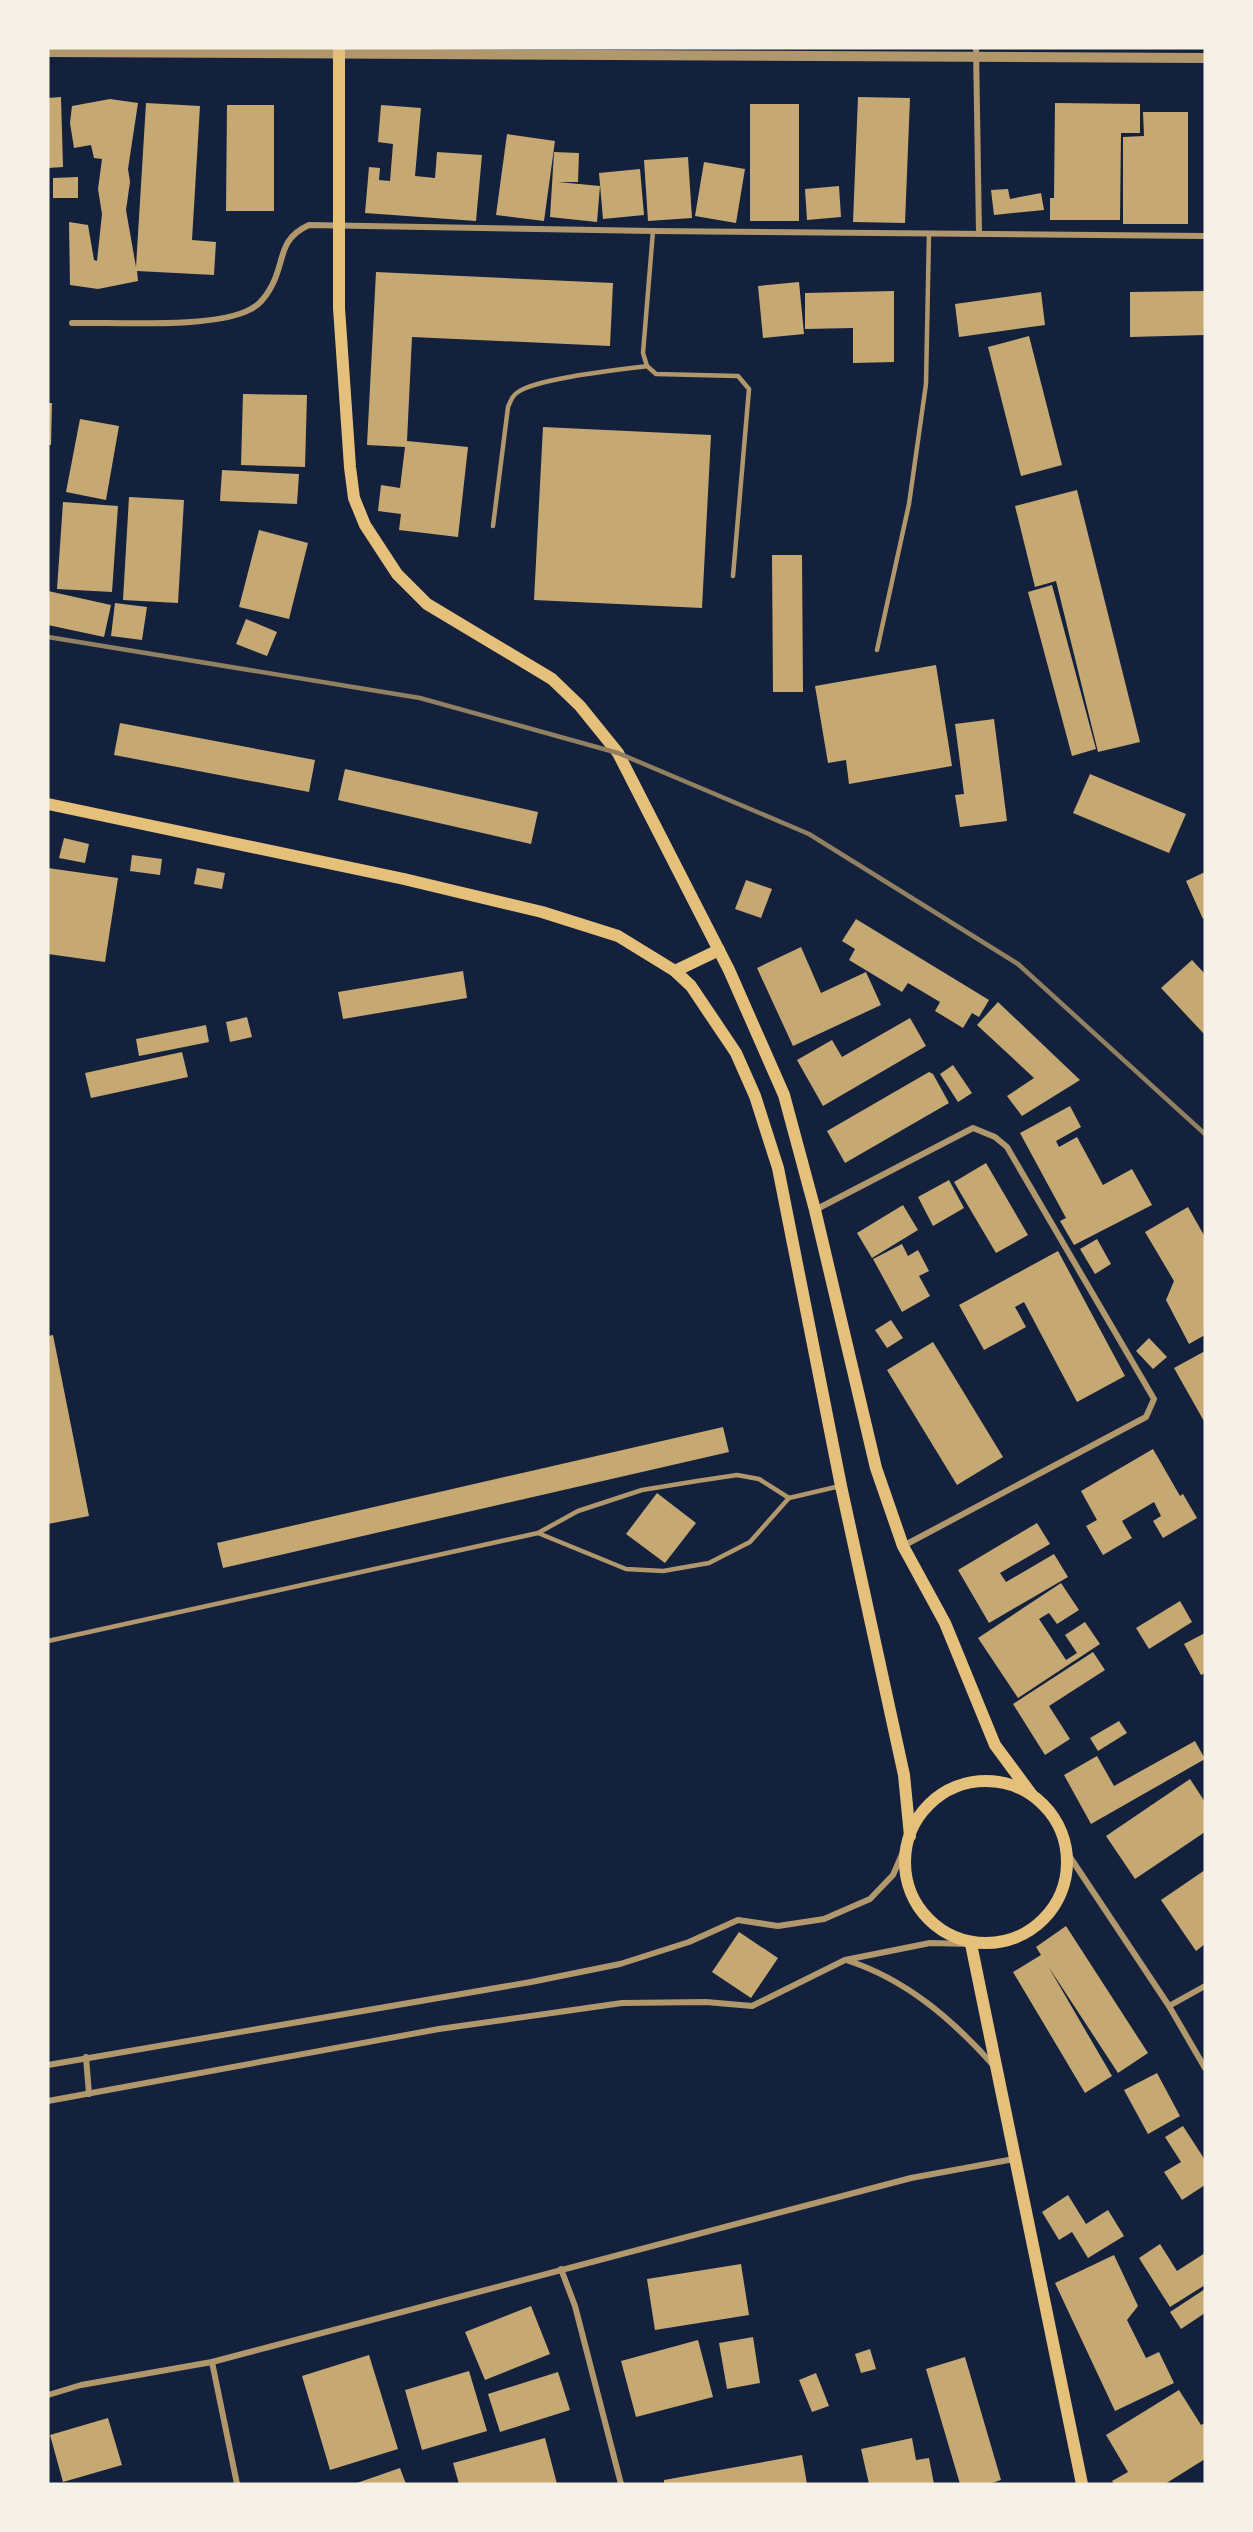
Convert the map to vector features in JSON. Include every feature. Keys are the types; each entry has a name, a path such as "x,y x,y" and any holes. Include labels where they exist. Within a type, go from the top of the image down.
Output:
{"main road":[{"path":"48,804 404,879 542,912 618,936 675,971 704,1003 736,1053 763,1119 784,1200 904,1775 909,1836 905,1861 908,1886 919,1908 936,1926 971,1944 1005,1941 1027,1932 1046,1916 1059,1897 1066,1873 1066,1851 1061,1831 1050,1812 1032,1795 995,1744 945,1623 903,1546 876,1468 815,1210 784,1095 719,950 618,753 580,706 552,679 518,656 451,621 427,604 397,574 365,525 354,498 339,308 339,52"},
{"path":"675,971 719,950"},
{"path":"909,1836 919,1816 937,1798 959,1786 984,1781 1009,1784 1032,1795"},
{"path":"971,1944 1082,2484"}],"street":[{"path":"48,52 976,53 1205,58"},
{"path":"976,53 979,234"},
{"path":"72,323 217,321 252,309 265,297 272,286 287,241 299,230 309,225 1205,236"},
{"path":"815,1210 973,1128 995,1137 1007,1147 1154,1399 1146,1417 903,1546"},
{"path":"48,2065 531,1982 620,1964 689,1942 738,1920 778,1926 824,1919 870,1899 893,1875 909,1836"},
{"path":"1066,1851 1169,2006 1205,2068"},
{"path":"48,2101 439,2029 610,2005 706,2002 752,2006 845,1960 930,1943 971,1944"},
{"path":"845,1960 876,1972 927,2002 952,2022 995,2067"},
{"path":"1169,2006 1205,1986"},
{"path":"86,2057 89,2094"},
{"path":"48,2395 81,2385 212,2362 911,2178 1014,2159"},
{"path":"561,2269 575,2306 621,2484"},
{"path":"212,2362 237,2484"}],"lane":[{"path":"653,231 643,353 647,366 656,374 738,376 749,389 733,576"},
{"path":"877,650 909,504 926,384 929,233"},
{"path":"493,526 512,397 521,390 572,377 647,366"},
{"path":"48,1641 538,1533 578,1511 642,1490 737,1475 759,1479 789,1498"},
{"path":"538,1533 626,1569 663,1571 709,1563 750,1542 789,1498 842,1486"}],"building":[{"path":"61,97 63,167 48,168 48,98"},
{"path":"858,97 910,98 905,223 853,222"},
{"path":"110,99 138,103 128,169 130,182 126,210 136,267 146,103 200,106 192,240 216,242 214,275 137,271 138,281 98,289 70,285 69,222 88,225 94,260 97,261 102,214 98,189 102,159 94,158 91,145 74,148 70,123 72,106"},
{"path":"1055,103 1140,104 1140,133 1121,133 1120,220 1050,220 1050,198 1054,198"},
{"path":"750,104 799,104 799,221 750,221"},
{"path":"227,105 274,105 274,211 226,211"},
{"path":"381,105 421,108 415,176 435,178 437,152 482,155 476,221 365,213 369,167 380,168 379,180 390,181 393,144 378,142"},
{"path":"1143,112 1188,112 1188,224 1123,224 1123,137 1144,136"},
{"path":"507,134 555,141 544,221 496,215"},
{"path":"554,152 579,153 578,182 558,182 600,186 597,222 550,217"},
{"path":"688,157 692,218 648,221 644,160"},
{"path":"704,162 745,169 736,223 695,216"},
{"path":"640,169 644,215 603,219 599,173"},
{"path":"78,177 78,198 53,198 53,178"},
{"path":"839,186 841,217 807,220 805,189"},
{"path":"1008,189 1010,199 1041,193 1044,210 994,215 991,190"},
{"path":"376,272 613,283 610,346 412,337 407,441 468,447 458,537 399,530 401,514 378,511 381,485 400,488 405,447 367,445"},
{"path":"799,282 804,334 763,338 758,286"},
{"path":"894,291 894,362 853,363 853,328 805,329 805,293"},
{"path":"1205,291 1205,335 1130,337 1130,292"},
{"path":"1041,292 1045,325 959,337 955,304"},
{"path":"1029,336 1062,465 1021,476 988,347"},
{"path":"243,394 307,395 305,467 241,465"},
{"path":"48,403 52,403 51,445 48,445"},
{"path":"80,419 119,426 106,500 66,492"},
{"path":"543,427 711,435 702,608 534,600"},
{"path":"222,470 299,474 297,504 220,501"},
{"path":"1077,490 1140,742 1098,752 1056,581 1035,587 1015,506"},
{"path":"129,497 184,500 178,603 123,600"},
{"path":"63,502 118,506 112,592 57,589"},
{"path":"259,530 308,543 289,619 239,607"},
{"path":"772,555 802,555 803,692 773,692"},
{"path":"1052,585 1096,749 1072,756 1028,592"},
{"path":"48,591 111,605 104,637 48,625"},
{"path":"115,603 147,607 142,640 111,636"},
{"path":"246,619 277,632 267,656 236,644"},
{"path":"936,665 952,766 849,784 846,760 828,763 815,686"},
{"path":"994,719 1007,821 960,827 955,795 964,794 955,724"},
{"path":"120,723 315,760 309,792 114,755"},
{"path":"345,769 538,812 531,844 338,800"},
{"path":"1090,774 1186,814 1169,853 1073,813"},
{"path":"64,838 89,844 85,863 59,858"},
{"path":"132,855 162,859 160,875 130,871"},
{"path":"48,868 118,878 105,962 48,954"},
{"path":"197,868 225,873 222,889 194,884"},
{"path":"1205,872 1205,918 1203,919 1186,881"},
{"path":"746,880 772,889 761,918 735,909"},
{"path":"856,919 989,1000 979,1017 972,1013 963,1028 935,1011 940,1002 908,983 902,992 849,960 855,949 842,941"},
{"path":"801,947 821,993 866,972 881,1005 793,1046 757,968"},
{"path":"1192,960 1205,974 1205,1035 1161,988"},
{"path":"463,971 467,998 343,1019 338,992"},
{"path":"998,1002 1080,1080 1022,1116 1007,1096 1034,1078 977,1025"},
{"path":"247,1017 252,1037 230,1042 226,1022"},
{"path":"910,1018 926,1046 823,1106 797,1060 832,1040 842,1057"},
{"path":"206,1025 209,1042 139,1056 136,1039"},
{"path":"182,1052 188,1077 91,1098 85,1073"},
{"path":"953,1065 972,1093 958,1102 940,1074"},
{"path":"929,1072 933,1074 949,1103 845,1163 827,1131"},
{"path":"1070,1106 1081,1127 1056,1141 1059,1147 1077,1137 1103,1185 1132,1169 1152,1205 1074,1245 1060,1221 1066,1218 1020,1133"},
{"path":"986,1163 1028,1235 996,1253 954,1182"},
{"path":"949,1180 964,1208 933,1226 918,1197"},
{"path":"903,1205 918,1230 872,1258 857,1233"},
{"path":"1188,1207 1205,1237 1205,1335 1189,1344 1166,1300 1174,1281 1145,1232"},
{"path":"1097,1239 1111,1264 1095,1274 1080,1249"},
{"path":"902,1244 908,1256 918,1250 929,1271 919,1276 930,1296 902,1312 873,1259"},
{"path":"1058,1251 1125,1376 1077,1402 1024,1302 1015,1307 1026,1327 984,1350 959,1305"},
{"path":"891,1320 903,1338 887,1348 875,1330"},
{"path":"53,1335 89,1516 48,1524 48,1336"},
{"path":"1149,1338 1167,1357 1153,1369 1136,1351"},
{"path":"933,1342 1003,1457 957,1485 887,1370"},
{"path":"1205,1351 1205,1423 1174,1368"},
{"path":"723,1427 729,1452 223,1568 217,1543"},
{"path":"1153,1449 1180,1496 1183,1494 1197,1518 1163,1538 1153,1521 1161,1516 1154,1502 1122,1521 1132,1538 1103,1555 1086,1526 1097,1520 1081,1491"},
{"path":"657,1493 696,1523 665,1563 626,1534"},
{"path":"1037,1523 1050,1544 1000,1573 1006,1582 1054,1554 1068,1577 989,1623 958,1570"},
{"path":"1061,1583 1079,1610 1057,1624 1049,1613 1039,1619 1066,1660 1077,1653 1065,1635 1085,1622 1100,1644 1018,1698 978,1638"},
{"path":"1180,1601 1192,1622 1149,1649 1136,1628"},
{"path":"1205,1633 1205,1673 1201,1675 1184,1644"},
{"path":"1093,1652 1105,1670 1049,1706 1070,1739 1045,1755 1013,1704"},
{"path":"1119,1721 1127,1733 1098,1751 1090,1738"},
{"path":"1195,1741 1205,1759 1091,1824 1064,1775 1097,1756 1114,1786"},
{"path":"1190,1779 1205,1802 1205,1832 1135,1879 1106,1836"},
{"path":"1205,1870 1205,1944 1196,1951 1161,1900"},
{"path":"1066,1926 1148,2053 1118,2073 1048,1966 1112,2076 1085,2093 1013,1972 1041,1955 1036,1947"},
{"path":"739,1932 778,1958 751,1998 712,1972"},
{"path":"1157,2073 1180,2116 1148,2134 1124,2090"},
{"path":"1183,2126 1205,2160 1205,2185 1182,2200 1164,2172 1181,2162 1165,2137"},
{"path":"1068,2195 1086,2224 1108,2210 1124,2236 1088,2258 1072,2232 1059,2240 1042,2212"},
{"path":"1160,2244 1177,2271 1205,2253 1205,2285 1170,2307 1139,2258"},
{"path":"1114,2255 1138,2306 1127,2320 1146,2358 1159,2352 1174,2383 1115,2411 1055,2283"},
{"path":"741,2264 749,2315 655,2330 647,2279"},
{"path":"1205,2289 1205,2313 1181,2329 1170,2312"},
{"path":"531,2306 550,2354 485,2380 465,2332"},
{"path":"753,2337 760,2383 727,2389 719,2343"},
{"path":"698,2340 713,2397 636,2417 621,2361"},
{"path":"870,2349 876,2369 861,2373 855,2354"},
{"path":"369,2355 398,2449 330,2470 302,2376"},
{"path":"965,2357 1001,2480 989,2484 960,2484 926,2369"},
{"path":"469,2371 487,2431 422,2450 405,2390"},
{"path":"558,2372 570,2410 500,2432 488,2394"},
{"path":"816,2373 829,2406 812,2412 799,2380"},
{"path":"1179,2390 1201,2425 1205,2423 1205,2459 1165,2484 1114,2484 1112,2481 1128,2472 1106,2435"},
{"path":"108,2418 122,2465 63,2482 50,2435"},
{"path":"545,2438 557,2484 459,2484 453,2463"},
{"path":"912,2438 916,2460 929,2458 934,2484 869,2484 861,2449"},
{"path":"802,2455 807,2484 664,2484 664,2480"},
{"path":"400,2468 406,2484 354,2484"}],"railway":[{"path":"48,637 420,698 618,753 809,834 1018,964 1205,1134"}]}
